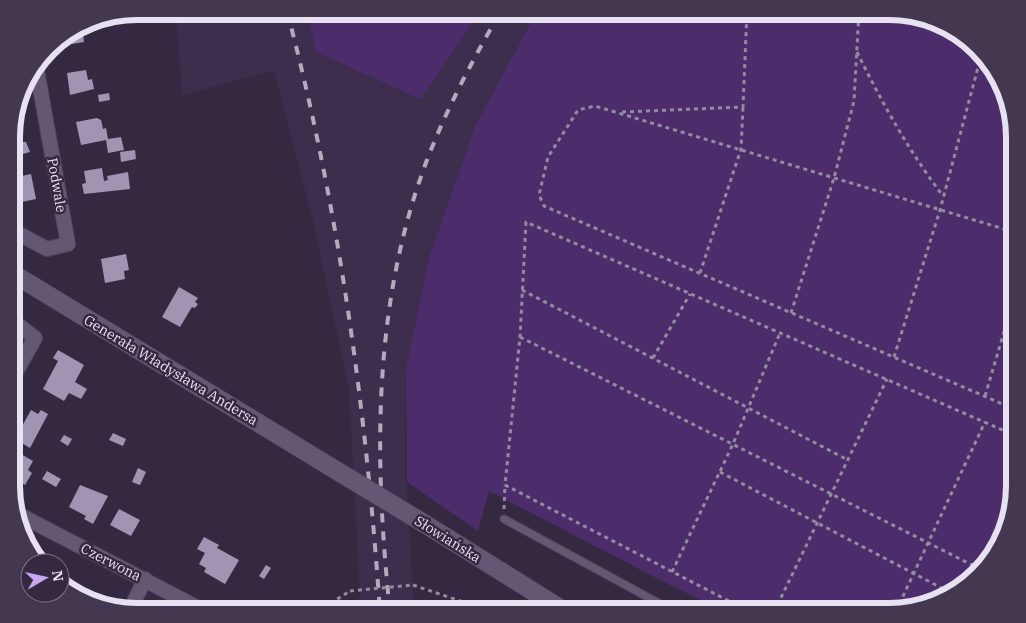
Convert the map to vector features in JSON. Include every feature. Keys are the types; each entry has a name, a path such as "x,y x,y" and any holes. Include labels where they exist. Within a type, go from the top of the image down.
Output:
{"street":[{"name":"Podwale","path":"20,235 47,250 68,244 38,75"},
{"name":"Generała Władysława Andersa","path":"20,278 329,466"},
{"path":"20,326 36,338 20,365"},
{"name":"Słowiańska","path":"329,466 552,603"},
{"name":"Czerwona","path":"24,517 189,603"},
{"path":"133,603 144,579"}],"lane":[{"path":"504,519 659,603"}],"path":[{"path":"700,273 741,150 748,20"},
{"path":"791,313 834,178 854,100 859,20"},
{"path":"857,51 881,100 908,148 943,197"},
{"path":"894,357 940,210 979,63"},
{"path":"1006,230 595,106 578,110 548,157 539,195 544,206 1006,405"},
{"path":"619,113 743,107"},
{"path":"504,519 505,485 520,337 526,222 1006,431"},
{"path":"522,290 848,460"},
{"path":"653,358 690,294"},
{"path":"985,396 1006,325"},
{"path":"672,572 733,444 780,333"},
{"path":"520,337 974,566"},
{"path":"778,603 887,379"},
{"path":"900,603 985,422"},
{"path":"720,472 944,589"},
{"path":"505,485 732,603"},
{"path":"331,603 350,591 413,585 466,603"}],"shaded area":[{"path":"177,20 309,20 316,52 420,98 475,20 532,20 476,124 429,257 406,368 405,462 413,603 361,603 349,389 313,221 274,70 182,95"},
{"path":"309,20 475,20 420,99 316,52"},
{"path":"532,20 905,21 934,29 966,49 977,60 994,85 1000,99 1006,129 1006,494 1002,517 997,531 990,545 972,569 941,591 927,597 897,603 707,603 489,491 478,531 407,482 406,368 429,257 476,124"}],"building":[{"path":"83,33 84,42 65,45"},
{"path":"86,70 88,80 92,79 94,89 70,95 67,73"},
{"path":"109,93 110,100 99,102 98,95"},
{"path":"97,118 101,120 103,129 106,128 108,139 121,137 124,150 108,153 106,140 81,145 76,122"},
{"path":"20,131 23,142 26,142 30,152 20,155 20,137"},
{"path":"135,150 136,159 121,162 120,152"},
{"path":"102,168 104,181 108,180 107,176 128,172 130,189 84,194 82,184 86,183 84,171"},
{"path":"31,174 36,199 20,202 20,176"},
{"path":"126,254 129,270 124,271 125,279 105,283 101,259"},
{"path":"179,287 198,298 195,302 198,304 195,308 192,307 180,327 162,317"},
{"path":"58,350 84,365 75,382 87,389 81,399 69,393 64,401 43,389 58,361 53,358"},
{"path":"31,410 38,414 41,410 48,414 30,448 20,442 20,430"},
{"path":"113,433 126,439 123,446 109,440"},
{"path":"64,435 72,439 68,446 60,441"},
{"path":"20,454 33,461 28,470 32,473 25,485 20,482"},
{"path":"138,468 146,472 140,485 132,482"},
{"path":"47,471 61,479 56,487 42,479"},
{"path":"80,485 108,496 93,524 84,519 86,516 69,507"},
{"path":"119,509 140,520 131,536 110,525"},
{"path":"204,537 219,545 217,548 239,560 225,584 204,572 206,568 199,564 205,553 197,549"},
{"path":"266,565 271,568 264,579 259,576"}],"railway":[{"path":"289,20 322,159 348,309 367,460 379,603"},
{"path":"389,603 381,498 380,440 382,383 387,327 396,270 409,215 427,160 461,84 496,20"}]}
